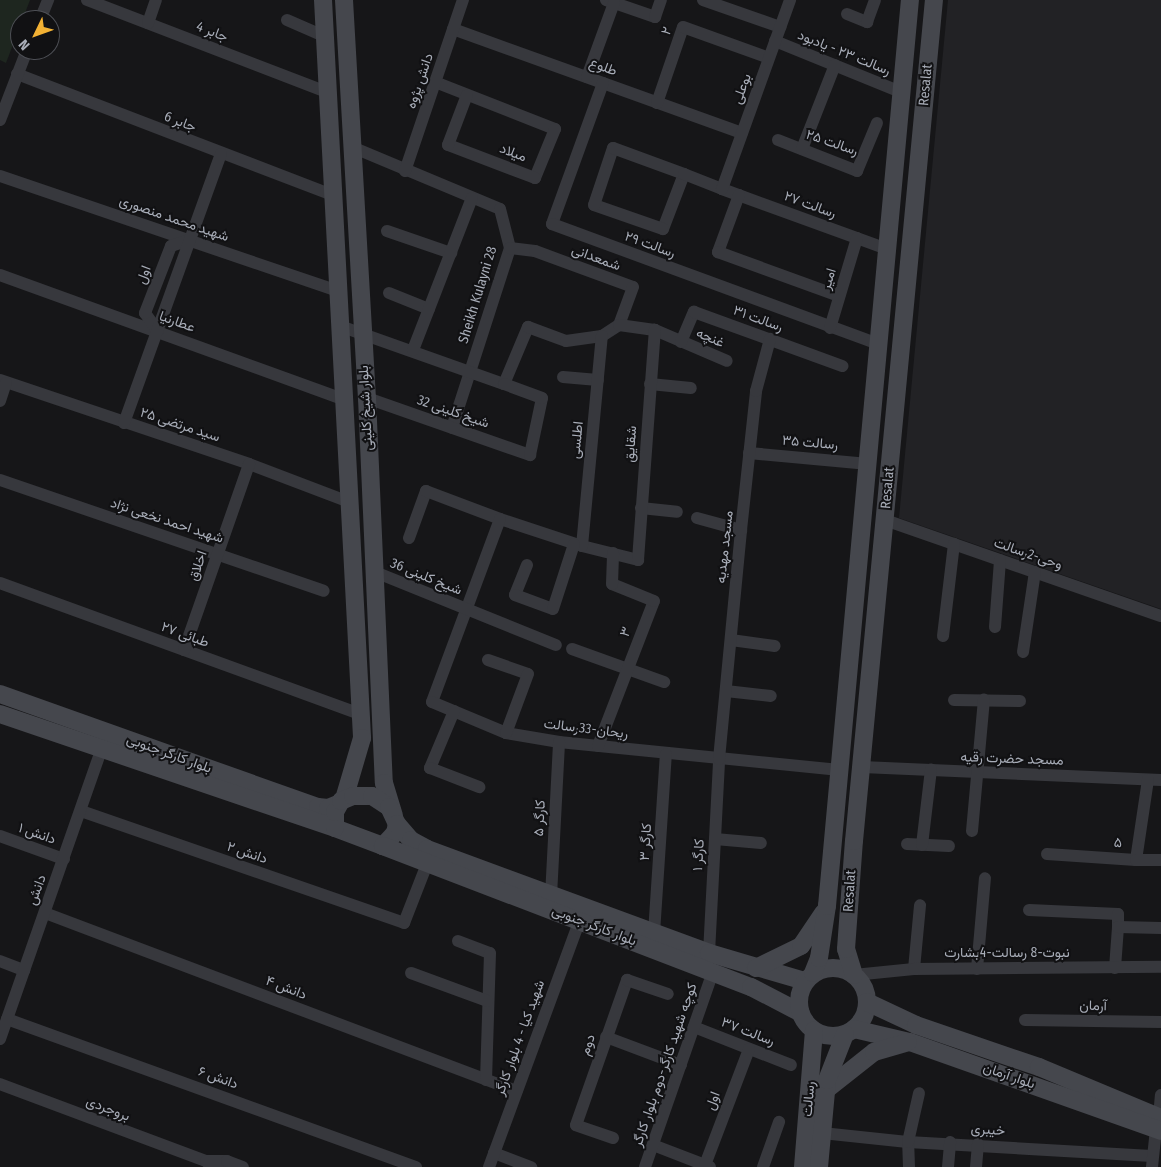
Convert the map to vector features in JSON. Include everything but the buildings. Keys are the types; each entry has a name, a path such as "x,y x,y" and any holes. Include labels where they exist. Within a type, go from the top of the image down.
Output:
{"main road":[{"name":"بلوار شیخ کلینی","path":"323,0 362,738 358,761 341,802"},
{"name":"بلوار شیخ کلینی","path":"344,0 367,398 384,782 396,820"},
{"name":"Resalat","path":"809,977 822,941 827,906 903,93 910,0"},
{"name":"Resalat","path":"854,975 847,944 934,0"},
{"path":"903,93 925,96"},
{"name":"بلوار کارگر جنوبی","path":"0,694 318,806 328,808 341,802"},
{"name":"بلوار کارگر جنوبی","path":"0,714 101,750 335,828"},
{"path":"358,761 360,767 373,772 383,763"},
{"path":"362,794 372,796 389,807 396,820 395,833 383,846 335,828 341,802 362,794"},
{"name":"بلوار کارگر جنوبی","path":"396,820 411,840 428,849 551,896 708,953 756,968 809,977"},
{"name":"بلوار کارگر جنوبی","path":"383,846 751,987 801,1013"},
{"path":"756,968 801,946 827,906"},
{"path":"822,941 833,951 847,944"},
{"path":"834,967 854,975 861,982 867,1002 866,1012 849,1031 834,1036 814,1030 801,1013 800,991 809,977 834,967"},
{"name":"بلوار آرمان","path":"867,1002 916,1025 1039,1067 1159,1124"},
{"name":"رسالت","path":"803,1167 814,1030"},
{"name":"بلوار آرمان","path":"849,1031 910,1042 1159,1124"},
{"name":"رسالت","path":"819,1167 826,1090 835,1054 849,1031"},
{"path":"826,1090 874,1052 910,1042"}],"street":[{"name":"جابر 4","path":"87,0 327,92"},
{"path":"148,24 156,0"},
{"name":"دانش پژوه","path":"405,171 463,0"},
{"path":"587,77 610,1 655,17 661,0"},
{"path":"703,0 780,27"},
{"name":"بوعلی","path":"722,189 790,0"},
{"path":"847,14 867,22 875,0"},
{"path":"287,20 324,36"},
{"name":"۲","path":"657,103 683,27 769,58"},
{"name":"طلوع","path":"453,29 742,133"},
{"name":"رسالت ۲۳ - یادبود","path":"775,41 903,93"},
{"path":"0,120 3,104 23,60"},
{"path":"802,149 835,65"},
{"name":"جابر 6","path":"17,74 221,154 332,195"},
{"name":"میلاد","path":"435,82 555,129 536,178 448,145 467,95"},
{"name":"رسالت ۲۹","path":"603,83 552,224 830,328 879,344"},
{"name":"رسالت ۲۵","path":"778,140 857,171 877,123"},
{"name":"Sheikh Kulayni 28","path":"352,147 405,171 500,209 510,248 452,428"},
{"name":"رسالت ۲۷","path":"684,174 663,229 594,205 614,148 887,249"},
{"path":"124,423 221,154"},
{"name":"شهید محمد منصوری","path":"0,176 338,291"},
{"path":"739,195 718,252 839,296"},
{"path":"413,350 472,198"},
{"path":"388,231 451,253"},
{"name":"امیر","path":"830,328 857,238"},
{"name":"اول","path":"158,331 145,313 172,246 190,240"},
{"name":"شمعدانی","path":"510,248 535,251 633,287 619,325"},
{"name":"عطارنیا","path":"0,275 344,399"},
{"path":"389,293 429,309"},
{"name":"رسالت ۳۱","path":"681,342 694,312 842,366"},
{"path":"340,326 413,350 504,384 528,327 566,341 602,336 619,325"},
{"name":"غنچه","path":"619,325 654,330 727,362"},
{"name":"شقایق","path":"613,553 638,560 654,330"},
{"name":"اطلسی","path":"527,564 515,596 553,609 578,545 602,336"},
{"name":"مسجد مهدیه","path":"719,760 756,391 770,339"},
{"path":"563,377 598,380"},
{"path":"0,401 3,382"},
{"name":"۲۵ سید مرتضی","path":"3,382 249,464 349,502"},
{"name":"شیخ کلینی 32","path":"367,398 530,455 542,398 504,384"},
{"path":"650,384 691,388"},
{"name":"رسالت ۳۵","path":"749,453 868,464"},
{"name":"اخلاق","path":"184,650 249,464"},
{"name":"شهید احمد نخعی نژاد","path":"0,480 324,591"},
{"path":"409,538 426,490 500,519 578,545 613,553"},
{"path":"641,508 677,512"},
{"path":"697,518 741,530"},
{"path":"466,610 500,519"},
{"name":"وحی-2رسالت","path":"886,520 1161,616"},
{"path":"943,636 954,544"},
{"name":"۳","path":"598,746 654,601 612,584 613,553"},
{"path":"995,627 1000,560"},
{"name":"شیخ کلینی 36","path":"374,572 556,645"},
{"path":"1022,652 1035,572"},
{"name":"طبائی ۲۷","path":"0,583 360,714"},
{"name":"ریحان-33رسالت","path":"466,610 432,702 506,733 559,742 719,760 840,770"},
{"path":"731,640 775,646"},
{"path":"572,649 664,682"},
{"path":"488,660 528,674 506,733"},
{"path":"726,690 771,696"},
{"path":"954,700 1020,701"},
{"path":"972,831 984,700"},
{"path":"454,711 430,768 479,787"},
{"name":"کارگر ۵","path":"551,896 559,742"},
{"name":"دانش","path":"0,1039 101,750"},
{"name":"کارگر ۳","path":"654,933 666,754"},
{"name":"کارگر ۱","path":"708,953 719,760"},
{"name":"مسجد حضرت رقیه","path":"862,767 1161,780"},
{"path":"922,845 931,770"},
{"name":"۵","path":"1047,854 1136,860 1148,780"},
{"name":"دانش ۲","path":"81,811 404,923 427,864"},
{"name":"دانش ۱","path":"0,836 64,859"},
{"path":"715,839 761,843"},
{"path":"907,844 949,846"},
{"path":"1136,860 1161,860"},
{"path":"977,969 985,878"},
{"path":"914,969 920,905"},
{"path":"1029,910 1118,914 1115,968"},
{"name":"دانش ۴","path":"45,913 516,1091"},
{"name":"شهید کیا - 4 بلوار کارگر","path":"489,1167 580,920"},
{"path":"1118,927 1161,928"},
{"path":"458,941 490,953 486,1080"},
{"path":"0,962 24,970"},
{"name":"نبوت-8 رسالت-4بشارت","path":"854,975 914,969 1161,967"},
{"name":"کوچه شهید کارگر-دوم بلوار کارگر","path":"645,1167 713,972"},
{"path":"412,973 488,1001"},
{"name":"دوم","path":"613,1138 576,1125 627,980 668,994"},
{"name":"دانش ۶","path":"7,1018 416,1167"},
{"name":"آرمان","path":"1025,1020 1161,1022"},
{"name":"رسالت ۳۷","path":"694,1028 791,1065"},
{"path":"606,1038 681,1065"},
{"name":"اول","path":"707,1166 749,1049"},
{"name":"بروجردی","path":"0,1084 207,1165 227,1161 243,1167"},
{"path":"909,1167 908,1142 919,1093"},
{"path":"1152,1162 1159,1124 1161,1095"},
{"path":"763,1167 779,1122"},
{"name":"خیبری","path":"822,1133 908,1142 978,1144 1152,1162"},
{"path":"948,1167 950,1142"},
{"path":"976,1167 978,1144"},
{"path":"653,1145 707,1166"},
{"path":"494,1153 531,1167"}],"shaded area":[{"path":"0,0 30,0 26,10 10,10 10,52 6,63 0,60"},
{"path":"948,0 1161,0 1161,609 899,518"}]}
